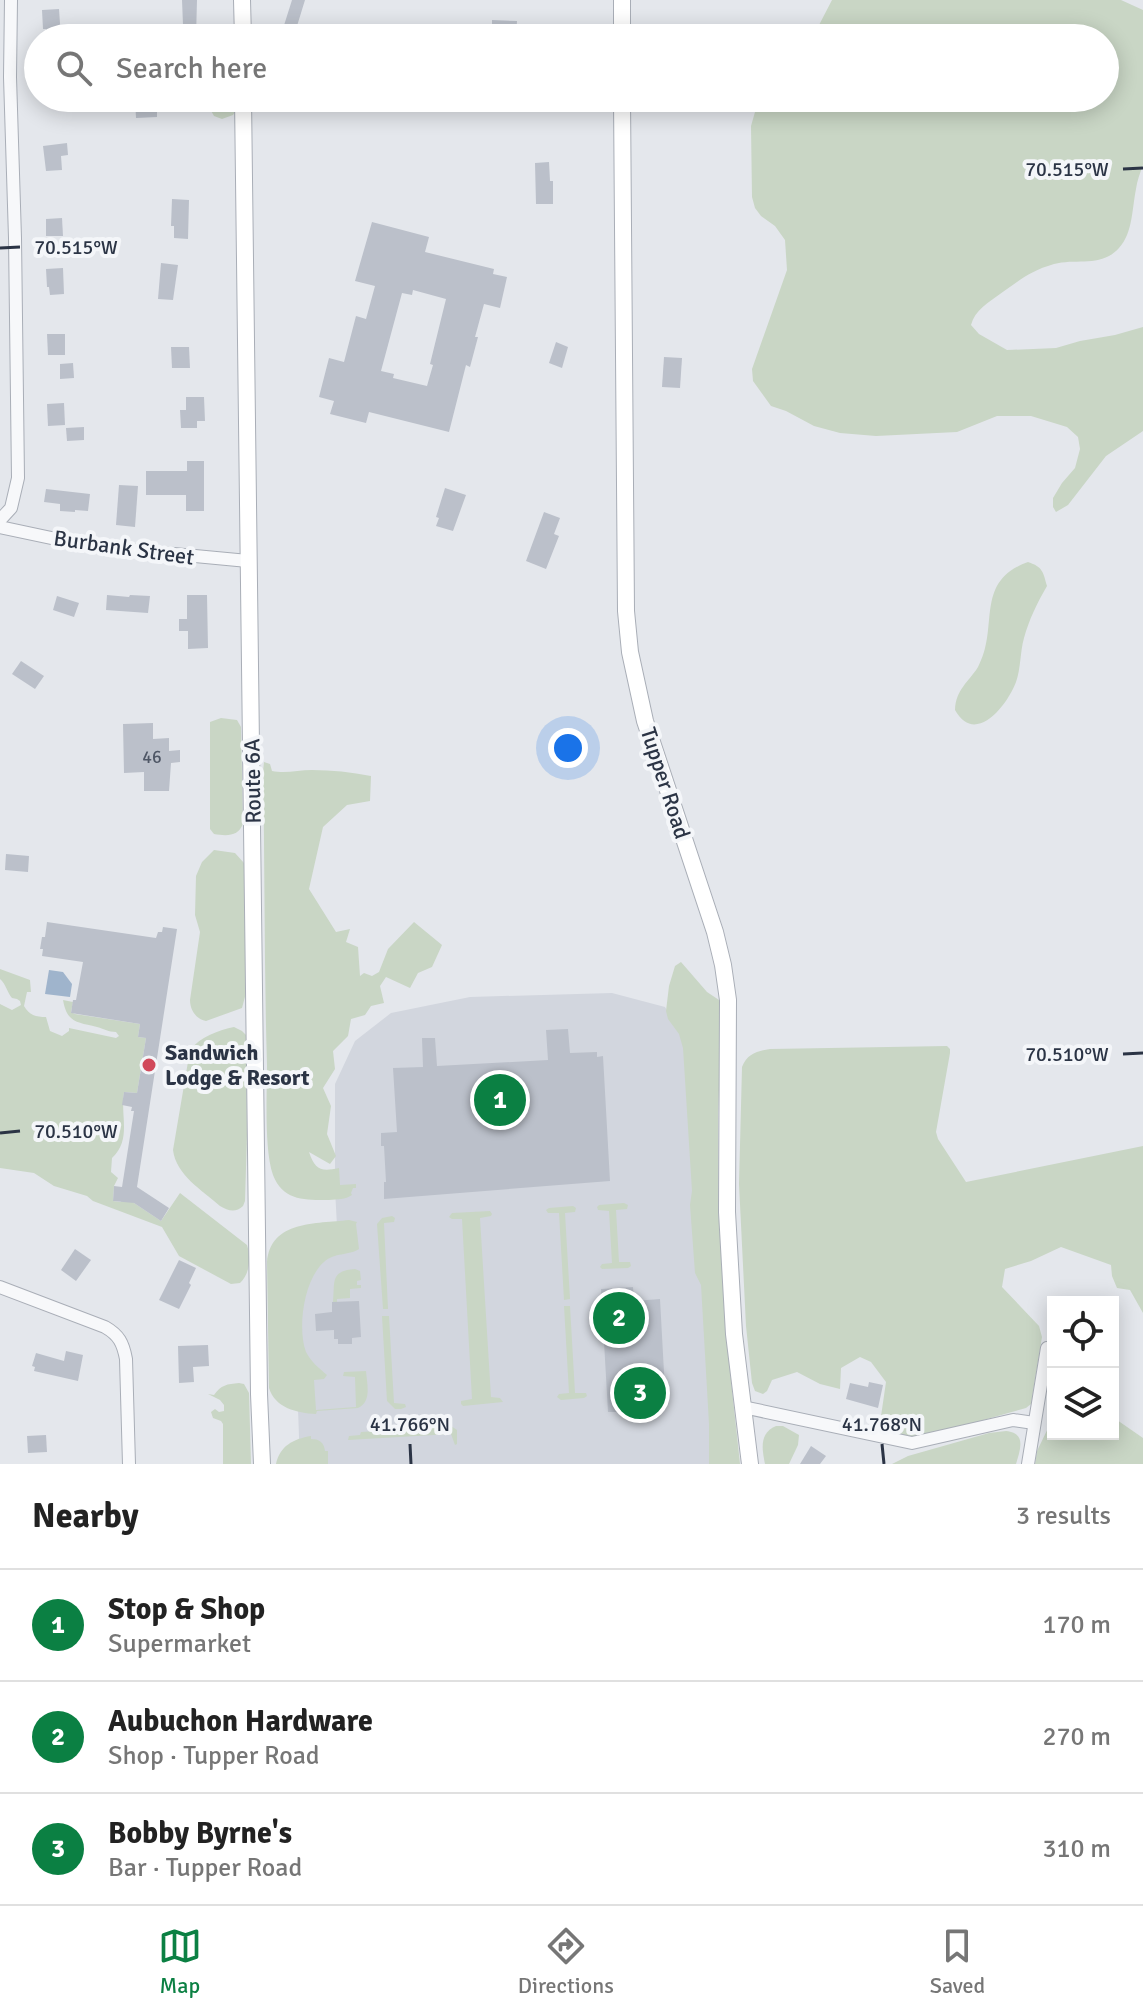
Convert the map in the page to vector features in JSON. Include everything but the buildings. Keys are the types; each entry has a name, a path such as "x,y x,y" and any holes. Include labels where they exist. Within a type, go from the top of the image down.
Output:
{"main road":[{"path":"242,0 243,24"},
{"path":"622,0 622,24"},
{"name":"Route 6A","path":"243,112 262,1464"},
{"name":"Tupper Road","path":"622,112 626,611 630,652 645,721 715,932 723,965 729,1042 727,1212 734,1334 750,1464"}],"street":[{"path":"0,520 11,508 18,478 11,0"},
{"name":"Burbank Street","path":"0,527 89,546 248,561"},
{"path":"0,1287 116,1333 123,1344 126,1359 129,1464"},
{"path":"1028,1464 1047,1348"},
{"path":"743,1407 912,1443 1013,1420 1034,1423"}],"shaded area":[{"path":"612,993 665,1007 690,1051 725,1464 300,1464 294,1299 310,1266 338,1245 335,1084 355,1041 391,1013 470,997"}],"green space":[{"path":"832,0 1121,0 1143,10 1143,165 1124,242 1104,258 1063,262 1032,273 982,307 971,325 979,334 1007,350 1056,348 1143,327 1143,431 1106,456 1068,505 1056,512 1053,498 1075,468 1080,449 1078,437 1067,427 1031,416 997,416 957,432 876,436 840,433 814,426 771,406 753,381 752,369 787,270 785,240 755,208 752,197 751,126 755,112 1119,112 1119,24 820,24"},
{"path":"212,112 235,112 222,119"},
{"path":"1028,562 1042,571 1047,586 1026,631 1016,682 998,711 981,723 972,724 963,720 955,710 958,697 984,652 994,593 1000,581"},
{"path":"221,718 237,720 241,727 243,823 238,831 227,835 214,834 210,829 210,722"},
{"path":"264,762 277,772 327,770 371,776 370,801 347,805 323,827 309,889 336,932 350,929 346,942 358,947 360,976 364,973 372,976 379,972 388,949 414,922 442,945 432,967 418,973 410,988 386,977 380,986 384,1003 371,1006 365,1015 351,1019 348,1036 333,1051 335,1069 323,1088 331,1106 327,1134 336,1156 330,1164 309,1152 320,1168 339,1168 340,1185 356,1184 352,1195 344,1199 312,1200 289,1194 277,1184 270,1164 265,992"},
{"path":"214,850 235,853 244,863 246,993 242,1008 206,1021 194,1014 190,1000 200,932 195,915 196,876 202,862"},
{"path":"681,962 707,992 719,1000 718,1206 728,1352 740,1464 709,1464 701,1285 695,1273 683,1048 666,1011 675,966"},
{"path":"0,969 30,980 31,992 27,992 24,1006 33,1015 46,1017 50,1031 62,1036 69,1028 116,1038 119,1036 116,1032 74,1020 67,1013 63,1000 73,1002 71,1012 75,1014 140,1024 138,1037 146,1038 137,1093 124,1092 124,1135 112,1158 111,1172 118,1178 113,1201 121,1202 122,1195 161,1221 180,1193 247,1245 249,1265 240,1283 231,1284 179,1256 162,1227 54,1186 34,1173 0,1168 0,1004 12,1010 21,1005 20,1001 12,998 0,979"},
{"path":"234,1027 246,1035 245,1201 238,1210 220,1206 191,1181 179,1167 173,1150 190,1050 210,1035"},
{"path":"947,1046 950,1053 936,1132 966,1182 1143,1146 1143,1313 1130,1290 1117,1288 1111,1265 1061,1247 1005,1269 1002,1287 1039,1326 1042,1337 1031,1404 1026,1408 920,1438 882,1433 880,1423 886,1382 871,1362 860,1357 841,1368 840,1389 820,1384 797,1372 772,1380 763,1394 755,1391 746,1326 739,1184 744,1063 753,1054 770,1049"},
{"path":"628,1205 627,1209 616,1210 619,1262 630,1262 631,1266 602,1269 602,1264 612,1263 609,1211 598,1210 597,1207"},
{"path":"573,1206 575,1212 565,1213 570,1299 564,1300 559,1213 548,1213 546,1210"},
{"path":"490,1211 491,1216 480,1218 491,1397 500,1398 503,1402 463,1406 461,1401 472,1399 462,1219 449,1217 452,1213"},
{"path":"392,1216 394,1222 384,1223 388,1309 383,1309 377,1224 382,1218"},
{"path":"349,1220 357,1222 359,1249 328,1259 317,1270 304,1304 303,1342 310,1359 327,1375 324,1379 314,1380 316,1410 356,1407 355,1377 343,1376 344,1372 366,1371 367,1397 358,1408 317,1411 316,1414 294,1411 281,1405 269,1388 267,1262 270,1248 286,1231 297,1227"},
{"path":"360,1271 361,1280 357,1281 357,1285 361,1288 350,1289 350,1298 333,1302 335,1278 341,1272"},
{"path":"564,1306 570,1306 575,1393 586,1393 584,1398 561,1400 557,1397 569,1393"},
{"path":"382,1316 389,1316 394,1403 405,1404 406,1407 401,1409 395,1409 387,1401"},
{"path":"244,1384 249,1393 251,1464 223,1464 223,1424 213,1418 211,1412 215,1409 224,1411 224,1405 208,1394 214,1395 225,1386"},
{"path":"1119,1421 1143,1438 1143,1464 1035,1464 1037,1451 1047,1430 1047,1440 1119,1440"},
{"path":"451,1426 457,1430 455,1445 451,1434 348,1440 349,1436 360,1435 361,1432"},
{"path":"776,1426 783,1426 799,1435 789,1464 765,1464 764,1437"},
{"path":"1006,1431 1013,1432 1019,1439 1016,1464 892,1464 908,1456"},
{"path":"311,1436 328,1451 328,1464 276,1464 288,1444"}],"water":[{"path":"49,970 63,972 72,984 70,997 45,994"}],"place":[{"name":"Sandwich Lodge & Resort","path":"149,1065"},
{"name":"Stop & Shop","path":"500,1100"},
{"name":"Aubuchon Hardware","path":"619,1318"},
{"name":"Bobby Byrne's","path":"640,1393"}]}
